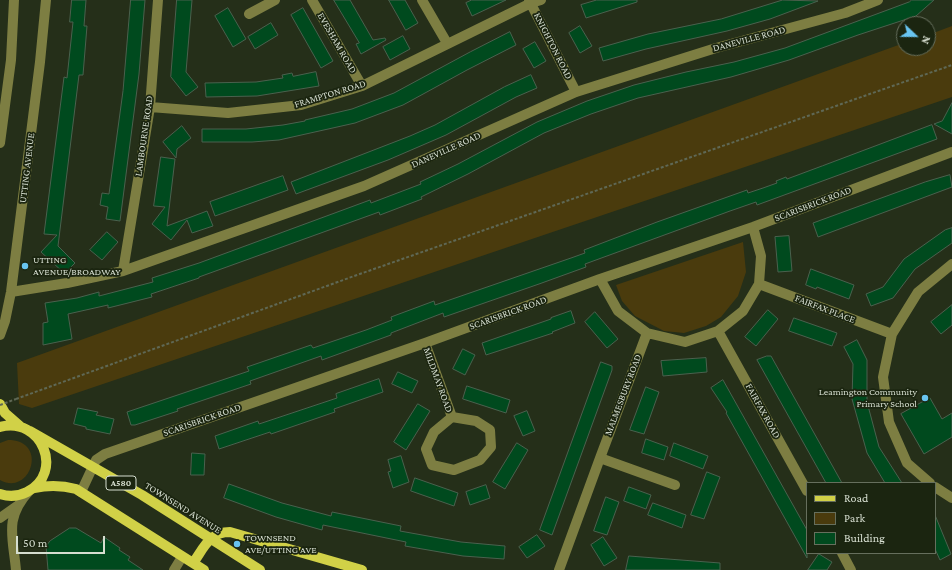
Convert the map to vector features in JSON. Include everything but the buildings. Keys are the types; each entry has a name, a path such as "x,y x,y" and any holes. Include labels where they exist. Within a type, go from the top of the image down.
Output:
{"main road":[{"name":"TOWNSEND AVENUE","path":"0,404 5,413 26,429 93,466 260,570"},
{"name":"A580","path":"0,427 14,425 26,429 38,437 43,445 46,456 46,466 43,477 32,489"},
{"name":"A580","path":"0,494 5,496 17,496 32,489 48,485 59,485 76,489 182,557 191,567 204,570"},
{"path":"191,567 210,539 222,532 230,532 362,570"}],"street":[{"path":"0,143 11,60 14,0"},
{"name":"UTTING AVENUE","path":"0,335 5,321 11,292 40,62 46,0"},
{"name":"LAMBOURNE ROAD","path":"123,271 150,107 158,0"},
{"path":"249,14 276,0"},
{"name":"EVESHAM ROAD","path":"312,0 362,86"},
{"path":"422,0 447,43"},
{"name":"DANEVILLE ROAD","path":"11,292 67,283 123,271 364,186 576,92 716,48 845,13 878,0"},
{"name":"FRAMPTON ROAD","path":"150,107 228,113 301,105 362,86 534,1"},
{"name":"KNIGHTON ROAD","path":"534,1 576,92"},
{"path":"0,60 11,60"},
{"name":"SCARISBRICK ROAD","path":"81,492 96,460 105,454 425,343 600,279 752,227 952,152"},
{"path":"600,279 618,311 647,333 685,342 718,331 742,311 759,284 761,256 752,227"},
{"path":"929,482 907,463 890,422 883,377 892,334 918,292 952,264"},
{"name":"FAIRFAX PLACE","path":"759,284 892,334"},
{"name":"FAIRFAX ROAD","path":"718,331 806,489"},
{"name":"MALMESBURY ROAD","path":"559,570 647,333"},
{"name":"MILDMAY ROAD","path":"425,343 452,417"},
{"name":"MILDMAY ROAD","path":"452,417 476,421 490,430 491,447 480,460 454,470 432,465 426,449 434,432 452,417"},
{"path":"600,458 675,484"},
{"path":"936,488 952,498"},
{"path":"0,518 17,506 32,489"},
{"path":"16,570 12,532 13,516 17,506"},
{"path":"843,554 851,570"},
{"path":"174,570 182,557"}],"path":[{"path":"0,404 357,275 952,65"}],"green space":[{"path":"952,26 952,97 32,408 19,404 17,363 896,46 896,56 936,56 936,32"},
{"path":"743,242 746,272 738,296 721,317 706,326 684,333 664,331 635,316 622,301 616,285"},
{"path":"8,440 21,442 28,449 32,457 31,466 27,475 20,481 11,483 0,480 0,443"}],"place":[{"name":"UTTING AVENUE/BROADWAY","path":"25,266"},
{"name":"Leamington Community Primary School","path":"925,398"},
{"name":"TOWNSEND AVE/UTTING AVE","path":"237,544"}]}
